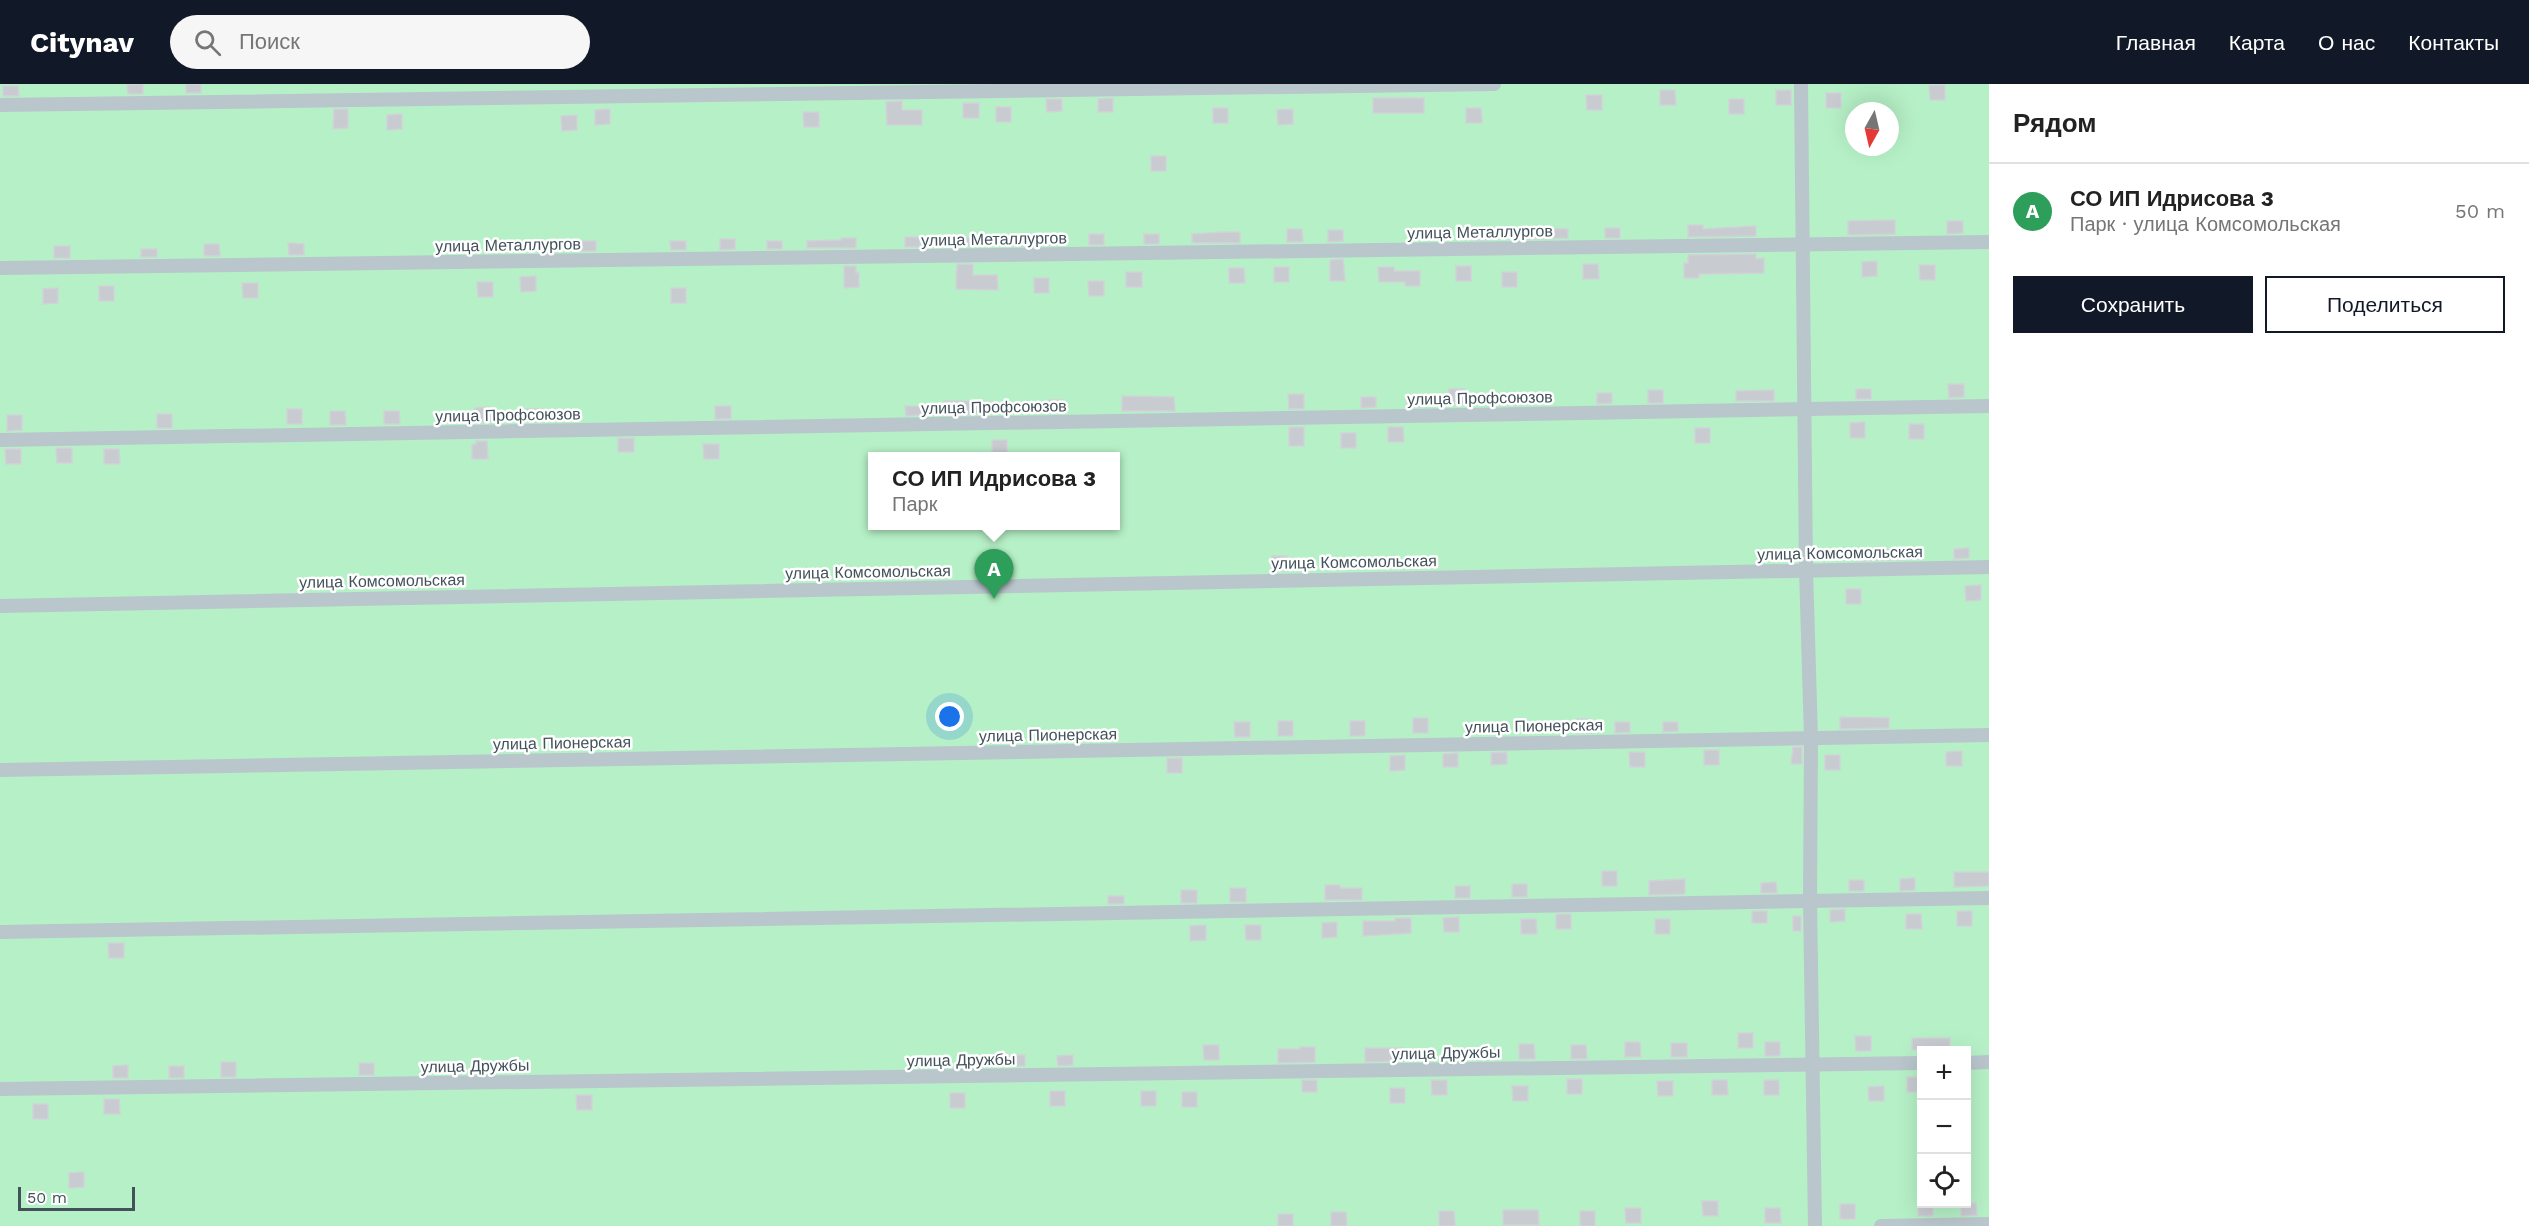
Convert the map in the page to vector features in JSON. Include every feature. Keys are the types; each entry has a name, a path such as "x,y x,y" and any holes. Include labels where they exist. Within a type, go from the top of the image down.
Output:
{"street":[{"path":"0,105 1494,84"},
{"path":"1801,84 1806,569 1811,738 1811,1065 1815,1226"},
{"name":"улица Металлургов","path":"0,268 1989,242"},
{"name":"улица Профсоюзов","path":"0,440 1989,406"},
{"name":"улица Комсомольская","path":"0,606 1989,567"},
{"name":"улица Пионерская","path":"0,770 1989,735"},
{"path":"0,932 1989,898"},
{"path":"1971,1063 1989,1062"},
{"name":"улица Дружбы","path":"0,1089 1917,1063"},
{"path":"1881,1226 1989,1224"}],"green space":[{"path":"0,84 1989,84 1989,1226 0,1226"}],"building":[{"path":"143,84 143,94 128,94 127,85"},
{"path":"186,84 201,84 201,93 186,93"},
{"path":"1929,85 1945,85 1945,100 1930,100"},
{"path":"3,86 18,86 19,96 3,96"},
{"path":"1660,90 1675,90 1676,105 1660,105"},
{"path":"1776,90 1791,90 1791,105 1776,105"},
{"path":"1826,93 1841,93 1841,108 1826,108"},
{"path":"1586,95 1602,95 1602,110 1587,110"},
{"path":"1113,98 1113,112 1098,112 1098,99"},
{"path":"1373,98 1424,98 1424,113 1373,113"},
{"path":"1046,99 1062,99 1062,111 1047,112"},
{"path":"1729,99 1744,99 1744,114 1729,114"},
{"path":"902,101 902,110 922,110 922,125 887,125 886,102"},
{"path":"963,103 979,103 979,118 963,118"},
{"path":"996,107 1011,107 1011,122 996,122"},
{"path":"1213,108 1228,108 1228,123 1213,123"},
{"path":"1466,108 1481,108 1482,123 1466,123"},
{"path":"334,109 348,109 348,128 333,129"},
{"path":"610,109 610,124 595,125 595,110"},
{"path":"1293,109 1293,124 1278,125 1277,110"},
{"path":"803,112 819,112 819,127 804,127"},
{"path":"402,114 402,129 387,130 387,115"},
{"path":"577,115 577,130 562,131 561,116"},
{"path":"1151,156 1166,156 1166,171 1151,171"},
{"path":"1895,220 1895,234 1848,235 1848,221"},
{"path":"1947,221 1963,221 1963,233 1947,234"},
{"path":"1688,225 1703,225 1703,229 1756,226 1756,236 1688,237"},
{"path":"1522,228 1568,229 1568,238 1522,239"},
{"path":"1605,228 1620,228 1620,238 1605,238"},
{"path":"1287,229 1302,229 1303,242 1287,242"},
{"path":"1488,229 1488,240 1473,240 1473,230"},
{"path":"1328,230 1343,230 1343,241 1328,242"},
{"path":"1421,231 1436,231 1436,240 1421,240"},
{"path":"1240,232 1240,243 1192,243 1192,234"},
{"path":"1089,234 1104,234 1104,245 1089,245"},
{"path":"1144,234 1159,234 1159,244 1144,244"},
{"path":"1062,235 1062,245 1011,246 1011,236"},
{"path":"905,237 920,237 920,247 905,247"},
{"path":"841,238 856,238 856,248 807,248 807,241 841,240"},
{"path":"957,238 972,238 972,246 957,246"},
{"path":"720,239 735,239 735,249 720,250"},
{"path":"541,241 556,241 556,252 541,252"},
{"path":"580,241 596,241 596,251 580,251"},
{"path":"670,241 686,241 686,250 671,250"},
{"path":"767,241 782,241 782,249 767,249"},
{"path":"288,243 304,244 304,255 289,255"},
{"path":"204,244 219,244 220,256 204,256"},
{"path":"54,246 70,246 70,258 54,258"},
{"path":"141,249 157,249 157,257 141,257"},
{"path":"1756,254 1756,259 1764,258 1764,273 1699,274 1699,278 1684,278 1684,263 1688,263 1688,255"},
{"path":"1343,259 1345,281 1330,281 1330,260"},
{"path":"1877,261 1877,276 1862,277 1862,262"},
{"path":"957,264 973,264 973,275 997,275 998,290 956,289"},
{"path":"1583,264 1598,264 1599,279 1583,279"},
{"path":"1919,265 1935,265 1935,280 1920,280"},
{"path":"844,266 856,266 856,273 859,272 859,287 844,288"},
{"path":"1456,266 1471,266 1471,281 1456,281"},
{"path":"1274,267 1289,267 1289,282 1274,282"},
{"path":"1378,267 1394,267 1394,271 1420,271 1420,286 1405,286 1405,282 1379,282"},
{"path":"1229,268 1244,268 1245,283 1229,283"},
{"path":"1126,272 1142,272 1142,287 1126,287"},
{"path":"1502,272 1517,272 1517,287 1502,287"},
{"path":"536,276 536,291 521,292 520,277"},
{"path":"1034,278 1049,278 1049,293 1034,293"},
{"path":"1088,281 1104,281 1104,296 1089,296"},
{"path":"477,282 493,282 493,297 478,297"},
{"path":"242,283 258,283 258,298 243,298"},
{"path":"99,286 114,286 114,301 99,301"},
{"path":"58,288 58,303 43,304 43,289"},
{"path":"671,288 686,288 686,303 671,303"},
{"path":"1948,384 1964,384 1964,397 1949,398"},
{"path":"1449,389 1465,389 1465,404 1449,404"},
{"path":"1856,389 1871,389 1871,399 1856,399"},
{"path":"1648,390 1663,390 1663,403 1648,403"},
{"path":"1774,390 1774,401 1736,401 1736,391"},
{"path":"1597,393 1612,393 1612,403 1597,404"},
{"path":"1288,394 1304,394 1304,409 1289,409"},
{"path":"1507,394 1523,394 1523,405 1508,405"},
{"path":"1122,396 1174,397 1175,411 1122,411"},
{"path":"1406,396 1422,396 1422,407 1407,407"},
{"path":"1361,397 1376,397 1376,407 1361,408"},
{"path":"1048,400 1063,400 1063,413 1048,413"},
{"path":"944,401 996,402 996,414 944,415"},
{"path":"715,406 731,406 731,419 715,419"},
{"path":"905,406 921,406 921,415 906,416"},
{"path":"490,407 491,422 475,423 475,408"},
{"path":"287,409 302,409 302,424 287,424"},
{"path":"526,409 541,409 541,422 526,422"},
{"path":"330,411 345,411 346,425 330,425"},
{"path":"384,411 399,411 400,424 384,424"},
{"path":"157,414 172,414 172,428 157,428"},
{"path":"7,415 22,415 22,430 7,431"},
{"path":"1865,422 1865,438 1850,438 1850,423"},
{"path":"1909,424 1924,424 1924,439 1909,439"},
{"path":"1289,427 1304,427 1304,446 1289,446"},
{"path":"1388,427 1403,427 1404,442 1388,442"},
{"path":"1695,428 1710,428 1710,443 1695,443"},
{"path":"1341,433 1356,433 1356,448 1341,448"},
{"path":"618,438 634,438 634,452 618,452"},
{"path":"992,440 1007,440 1007,452 992,452"},
{"path":"476,441 487,441 488,459 472,459 472,444 476,444"},
{"path":"703,444 719,444 719,459 704,459"},
{"path":"56,448 72,448 72,463 57,463"},
{"path":"5,449 21,449 21,464 6,464"},
{"path":"104,449 119,449 120,464 104,464"},
{"path":"1969,548 1969,558 1954,559 1954,549"},
{"path":"1923,550 1923,559 1856,561 1856,551"},
{"path":"1272,556 1287,556 1287,571 1272,571"},
{"path":"1981,585 1981,600 1966,601 1965,586"},
{"path":"1846,589 1861,589 1861,604 1846,604"},
{"path":"1840,717 1889,718 1889,728 1840,729"},
{"path":"1413,718 1428,718 1428,733 1413,733"},
{"path":"1576,719 1591,719 1591,733 1576,733"},
{"path":"1278,721 1293,721 1293,736 1278,736"},
{"path":"1350,721 1365,721 1365,736 1350,736"},
{"path":"1234,722 1250,722 1250,737 1235,737"},
{"path":"1615,722 1630,722 1630,732 1615,733"},
{"path":"1663,722 1678,722 1678,731 1663,732"},
{"path":"1793,747 1802,747 1802,764 1791,764"},
{"path":"1704,750 1719,750 1719,765 1704,765"},
{"path":"1962,751 1962,766 1946,766 1946,752"},
{"path":"1507,752 1507,764 1491,765 1491,753"},
{"path":"1629,752 1645,752 1645,767 1630,767"},
{"path":"1458,753 1458,767 1443,767 1443,754"},
{"path":"1405,755 1405,770 1390,771 1390,756"},
{"path":"1825,755 1840,755 1840,770 1825,770"},
{"path":"1167,758 1182,758 1182,773 1167,773"},
{"path":"1602,871 1617,871 1617,886 1602,886"},
{"path":"1954,872 1989,872 1989,886 1954,887"},
{"path":"1915,878 1915,890 1900,891 1900,879"},
{"path":"1685,879 1685,894 1649,895 1649,881"},
{"path":"1849,880 1864,880 1864,891 1849,891"},
{"path":"1776,882 1777,893 1761,893 1761,883"},
{"path":"1512,884 1527,884 1527,897 1512,897"},
{"path":"1325,885 1362,888 1362,900 1325,900"},
{"path":"1455,886 1470,886 1470,898 1455,898"},
{"path":"1230,888 1246,888 1246,902 1230,902"},
{"path":"1181,890 1197,890 1197,903 1181,903"},
{"path":"1108,896 1124,896 1124,904 1108,904"},
{"path":"1845,909 1845,921 1830,922 1830,910"},
{"path":"1752,911 1767,911 1767,923 1752,923"},
{"path":"1957,911 1972,911 1972,926 1957,926"},
{"path":"1556,914 1571,914 1571,929 1556,929"},
{"path":"1906,914 1921,914 1922,929 1906,929"},
{"path":"1793,916 1801,916 1801,931 1793,931"},
{"path":"1459,917 1459,932 1444,932 1443,918"},
{"path":"1395,918 1411,918 1411,933 1363,936 1363,921 1395,921"},
{"path":"1521,919 1536,919 1537,934 1521,934"},
{"path":"1655,919 1670,919 1670,934 1655,934"},
{"path":"1337,922 1337,937 1322,938 1322,923"},
{"path":"1206,925 1206,940 1190,941 1190,926"},
{"path":"1245,925 1261,925 1261,940 1246,940"},
{"path":"108,943 124,943 124,958 109,958"},
{"path":"1738,1033 1753,1033 1753,1048 1738,1048"},
{"path":"1855,1036 1871,1036 1871,1051 1856,1051"},
{"path":"1912,1038 1950,1038 1950,1046 1917,1046 1917,1050 1912,1050"},
{"path":"1625,1042 1640,1042 1641,1057 1625,1057"},
{"path":"1765,1042 1780,1042 1780,1056 1765,1056"},
{"path":"1671,1043 1687,1043 1687,1057 1671,1057"},
{"path":"1519,1044 1534,1044 1535,1059 1519,1059"},
{"path":"1203,1045 1219,1045 1219,1060 1204,1060"},
{"path":"1571,1045 1586,1045 1587,1059 1571,1059"},
{"path":"1300,1047 1315,1047 1315,1062 1278,1063 1278,1049 1300,1049"},
{"path":"1365,1048 1404,1048 1404,1061 1365,1062"},
{"path":"1476,1048 1491,1048 1491,1060 1476,1060"},
{"path":"1010,1055 1025,1055 1025,1066 1010,1066"},
{"path":"1073,1055 1073,1065 1058,1066 1057,1056"},
{"path":"221,1062 236,1062 236,1077 221,1077"},
{"path":"359,1063 374,1063 374,1075 359,1075"},
{"path":"128,1065 128,1078 113,1078 113,1066"},
{"path":"169,1066 184,1066 184,1078 169,1078"},
{"path":"1907,1077 1917,1077 1917,1092 1907,1092"},
{"path":"1567,1079 1582,1079 1582,1094 1567,1094"},
{"path":"1302,1080 1317,1080 1317,1092 1302,1092"},
{"path":"1431,1080 1447,1080 1447,1095 1432,1095"},
{"path":"1712,1080 1727,1080 1728,1095 1712,1095"},
{"path":"1764,1080 1779,1080 1779,1095 1764,1095"},
{"path":"1657,1081 1673,1081 1673,1096 1658,1096"},
{"path":"1512,1086 1528,1086 1528,1101 1513,1101"},
{"path":"1884,1086 1884,1101 1869,1101 1868,1087"},
{"path":"1390,1088 1405,1088 1405,1103 1390,1103"},
{"path":"1050,1091 1065,1091 1065,1106 1050,1106"},
{"path":"1141,1091 1156,1091 1156,1106 1141,1106"},
{"path":"1182,1092 1197,1092 1197,1107 1182,1107"},
{"path":"950,1093 965,1093 965,1108 950,1108"},
{"path":"576,1095 592,1095 592,1110 577,1110"},
{"path":"104,1099 119,1099 120,1114 104,1114"},
{"path":"33,1104 48,1104 48,1119 33,1119"},
{"path":"84,1172 84,1187 69,1188 69,1173"},
{"path":"1702,1201 1718,1201 1718,1216 1703,1216"},
{"path":"1971,1203 1976,1203 1977,1215 1961,1216 1961,1208 1971,1208"},
{"path":"1840,1204 1855,1204 1855,1219 1840,1219"},
{"path":"1625,1208 1641,1208 1641,1223 1626,1223"},
{"path":"1765,1208 1780,1208 1781,1223 1765,1223"},
{"path":"1918,1208 1933,1208 1933,1216 1918,1216"},
{"path":"1503,1210 1538,1210 1539,1225 1503,1225"},
{"path":"1439,1211 1454,1211 1455,1226 1439,1226"},
{"path":"1580,1211 1595,1211 1595,1226 1580,1226"},
{"path":"1331,1212 1346,1212 1347,1226 1331,1226"},
{"path":"1278,1214 1293,1214 1293,1226 1278,1226"}],"place":[{"name":"СО ИП Идрисова 3","path":"994,599"}]}
